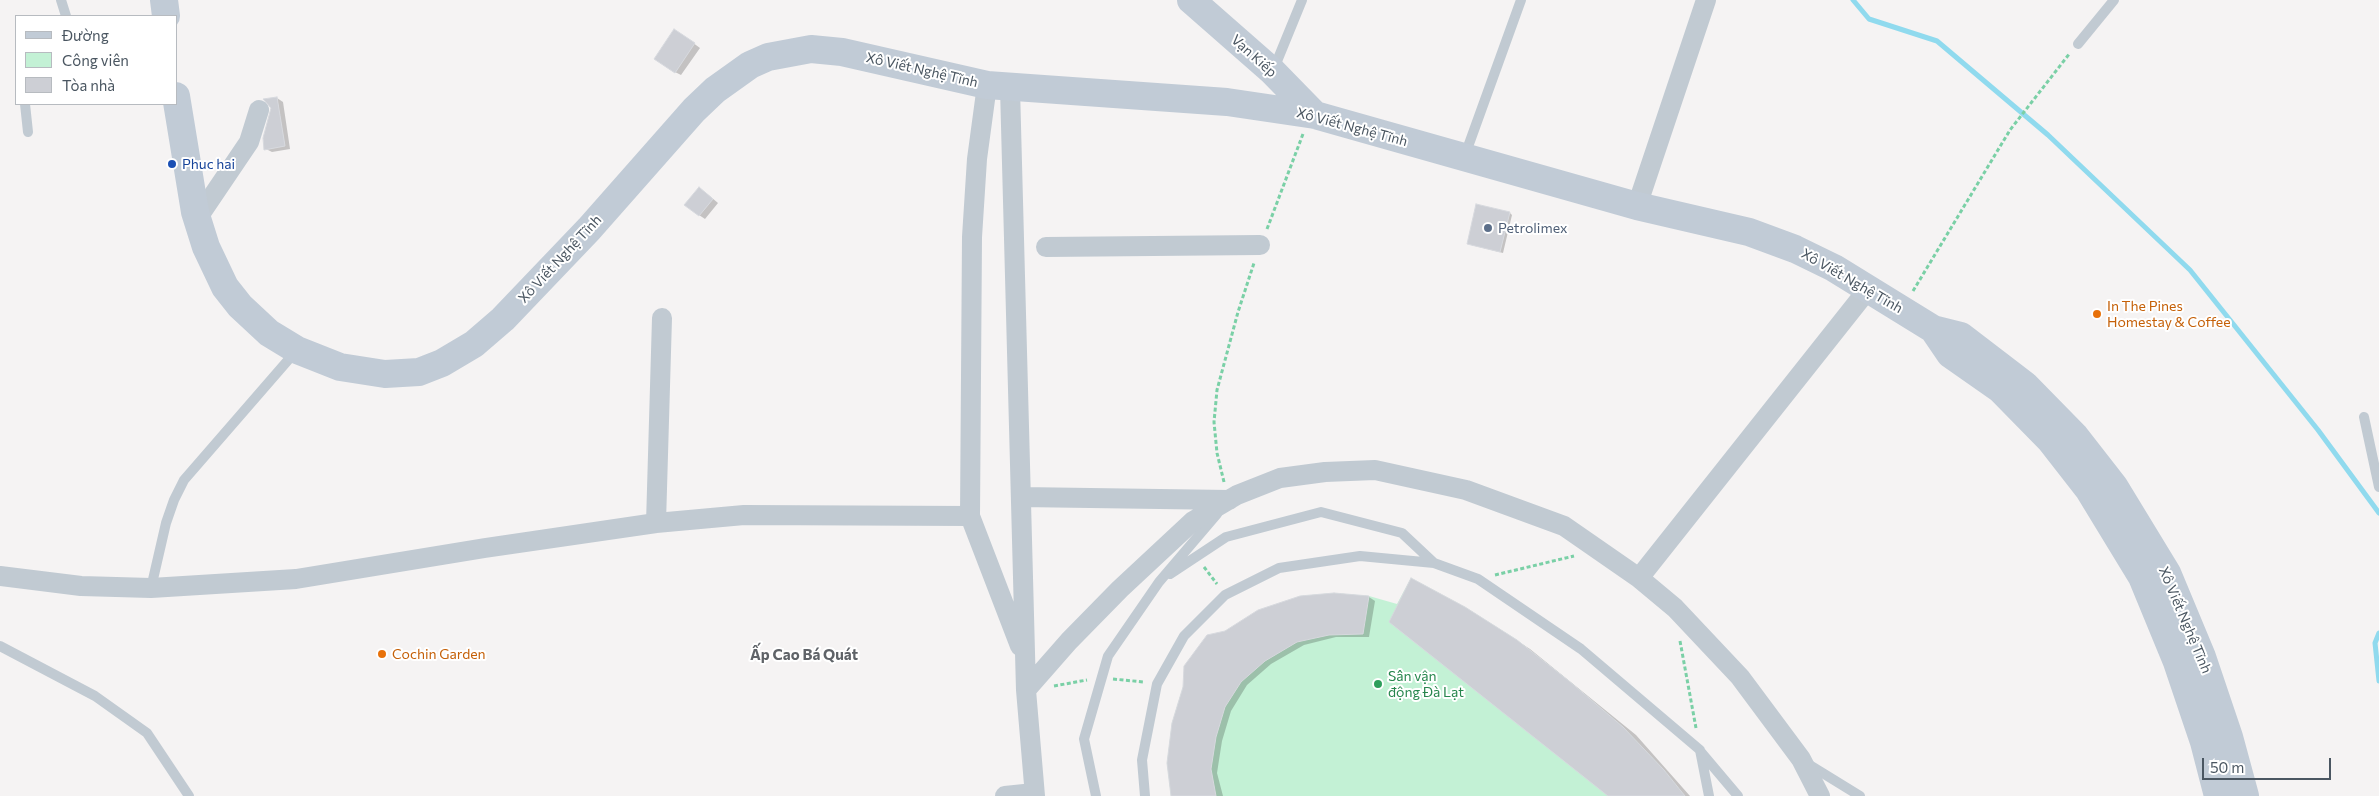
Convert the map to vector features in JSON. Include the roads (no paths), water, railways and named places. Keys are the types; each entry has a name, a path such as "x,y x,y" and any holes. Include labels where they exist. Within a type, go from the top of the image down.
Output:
{"main road":[{"path":"164,0 166,15"},
{"name":"Vạn Kiếp","path":"1191,0 1272,71 1315,115"},
{"name":"Xô Viết Nghệ Tĩnh","path":"178,105 197,219 206,247 225,287 240,306 269,333 297,350 340,367 385,374 419,372 442,363 474,344 503,319 583,236 694,110 729,79 768,57 811,49 842,52 999,87 1227,102 1315,115 1637,206 1749,232 1795,249 1869,288 1933,329 1961,336 2025,385 2075,436 2114,486 2168,573 2202,657 2226,728 2245,796"},
{"name":"Xô Viết Nghệ Tĩnh","path":"1933,329 1950,354 2000,390 2050,440 2088,490 2142,578 2180,671 2204,742 2218,796"}],"street":[{"path":"1637,206 1706,0"},
{"path":"999,87 1021,497 1026,690 1035,795 1005,796"},
{"path":"999,87 977,159 972,237 970,516 1025,660"},
{"path":"197,219 249,142 259,110"},
{"path":"1046,247 1260,245"},
{"path":"1639,578 1869,288"},
{"path":"656,524 662,318"},
{"path":"1026,690 1069,641 1120,589 1193,521 1229,500 1280,478 1325,472 1375,470 1466,490 1564,526 1639,578 1674,608 1740,677 1800,759 1820,796"},
{"path":"1021,497 1229,500"},
{"path":"0,576 81,586 151,588 296,579 485,548 656,524 744,515 970,516"}],"lane":[{"path":"61,0 66,15"},
{"path":"1272,71 1302,0"},
{"path":"1464,158 1521,0"},
{"path":"2078,44 2114,0"},
{"path":"25,105 28,132"},
{"path":"151,588 166,523 174,500 184,480 297,350"},
{"path":"2364,417 2379,487"},
{"path":"1096,796 1084,739 1108,656 1159,582 1229,500"},
{"path":"1159,582 1226,537 1321,512 1402,533 1434,563"},
{"path":"1145,796 1142,760 1157,684 1184,636 1225,595 1279,568 1360,556 1434,563 1478,579 1581,649 1700,750 1738,796"},
{"path":"0,646 95,696 147,733 188,796"},
{"path":"1700,750 1709,796"},
{"path":"1800,759 1860,796"}],"waterway":[{"path":"1853,0 1869,19 1937,41 2048,135 2190,270 2318,430 2379,513"},
{"path":"2379,633 2375,643 2379,681"}],"place":[{"name":"Phuc hai","path":"172,164"},
{"name":"Petrolimex","path":"1488,228"},
{"name":"In The Pines Homestay & Coffee","path":"2097,314"},
{"name":"Cochin Garden","path":"382,654"},
{"name":"Sân vận động Đà Lạt","path":"1378,684"}],"district":[{"name":"Ấp Cao Bá Quát","path":"804,655"}]}
